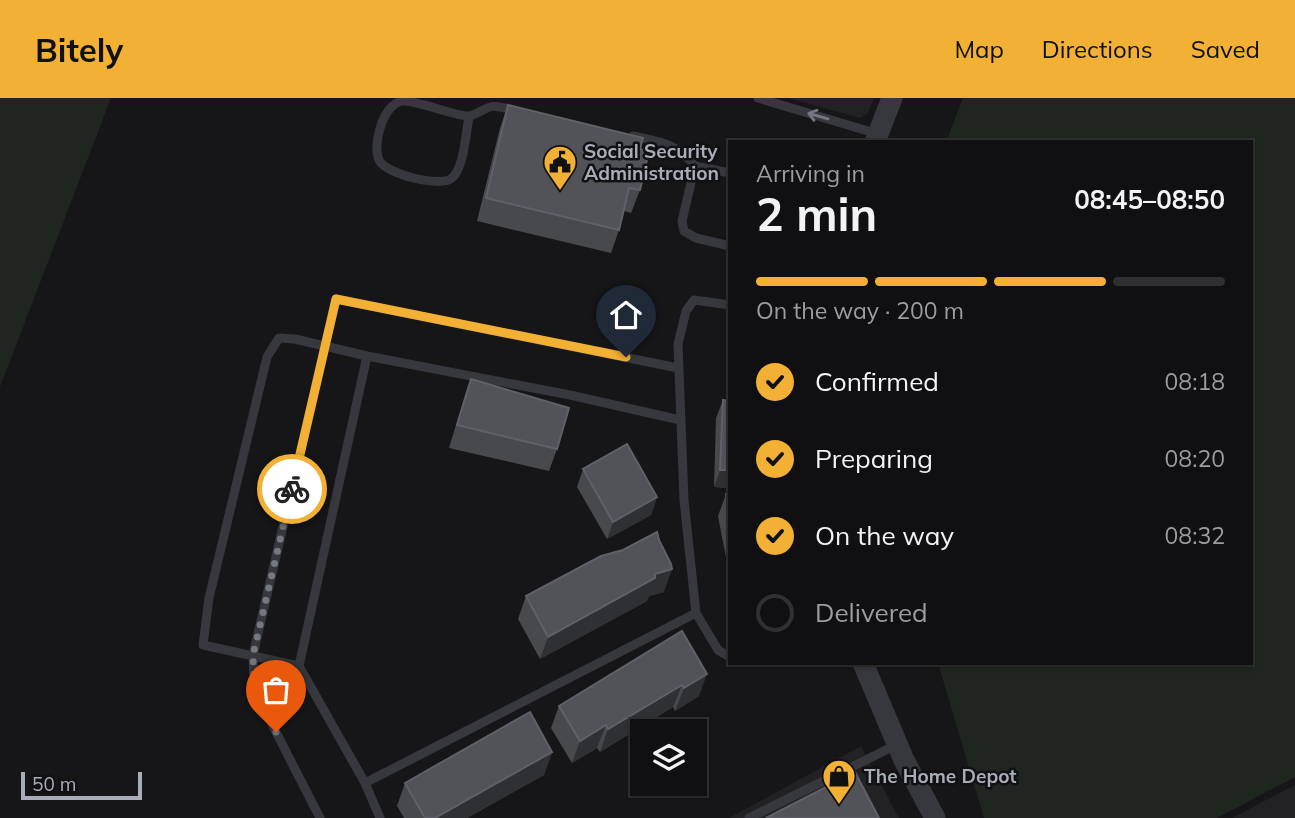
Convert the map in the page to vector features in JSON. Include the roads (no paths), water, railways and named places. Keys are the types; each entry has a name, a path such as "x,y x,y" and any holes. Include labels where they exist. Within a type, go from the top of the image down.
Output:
{"street":[{"path":"876,138 892,98"},
{"path":"864,665 898,744 935,818"}],"lane":[{"path":"758,98 876,138"},
{"path":"469,117 461,163 453,178 442,183 408,176 390,172 380,162 377,152 383,118 391,106 403,101 469,117 493,106 533,115"},
{"path":"626,135 667,143 683,152 695,166 728,173"},
{"path":"695,166 682,221 684,231 695,238 728,246"},
{"path":"320,818 254,689 253,655 336,299 678,368"},
{"path":"728,305 694,300 687,311 678,344 684,500 696,613 718,650 728,656"},
{"path":"299,666 203,645 209,598 267,357 279,338 295,338 367,356 570,395 680,420"},
{"path":"367,356 299,666 365,783 380,818"},
{"path":"365,783 696,613"},
{"path":"749,818 898,744"}],"place":[{"name":"Social Security Administration","path":"560,192"},
{"name":"The Home Depot","path":"839,806"}]}
